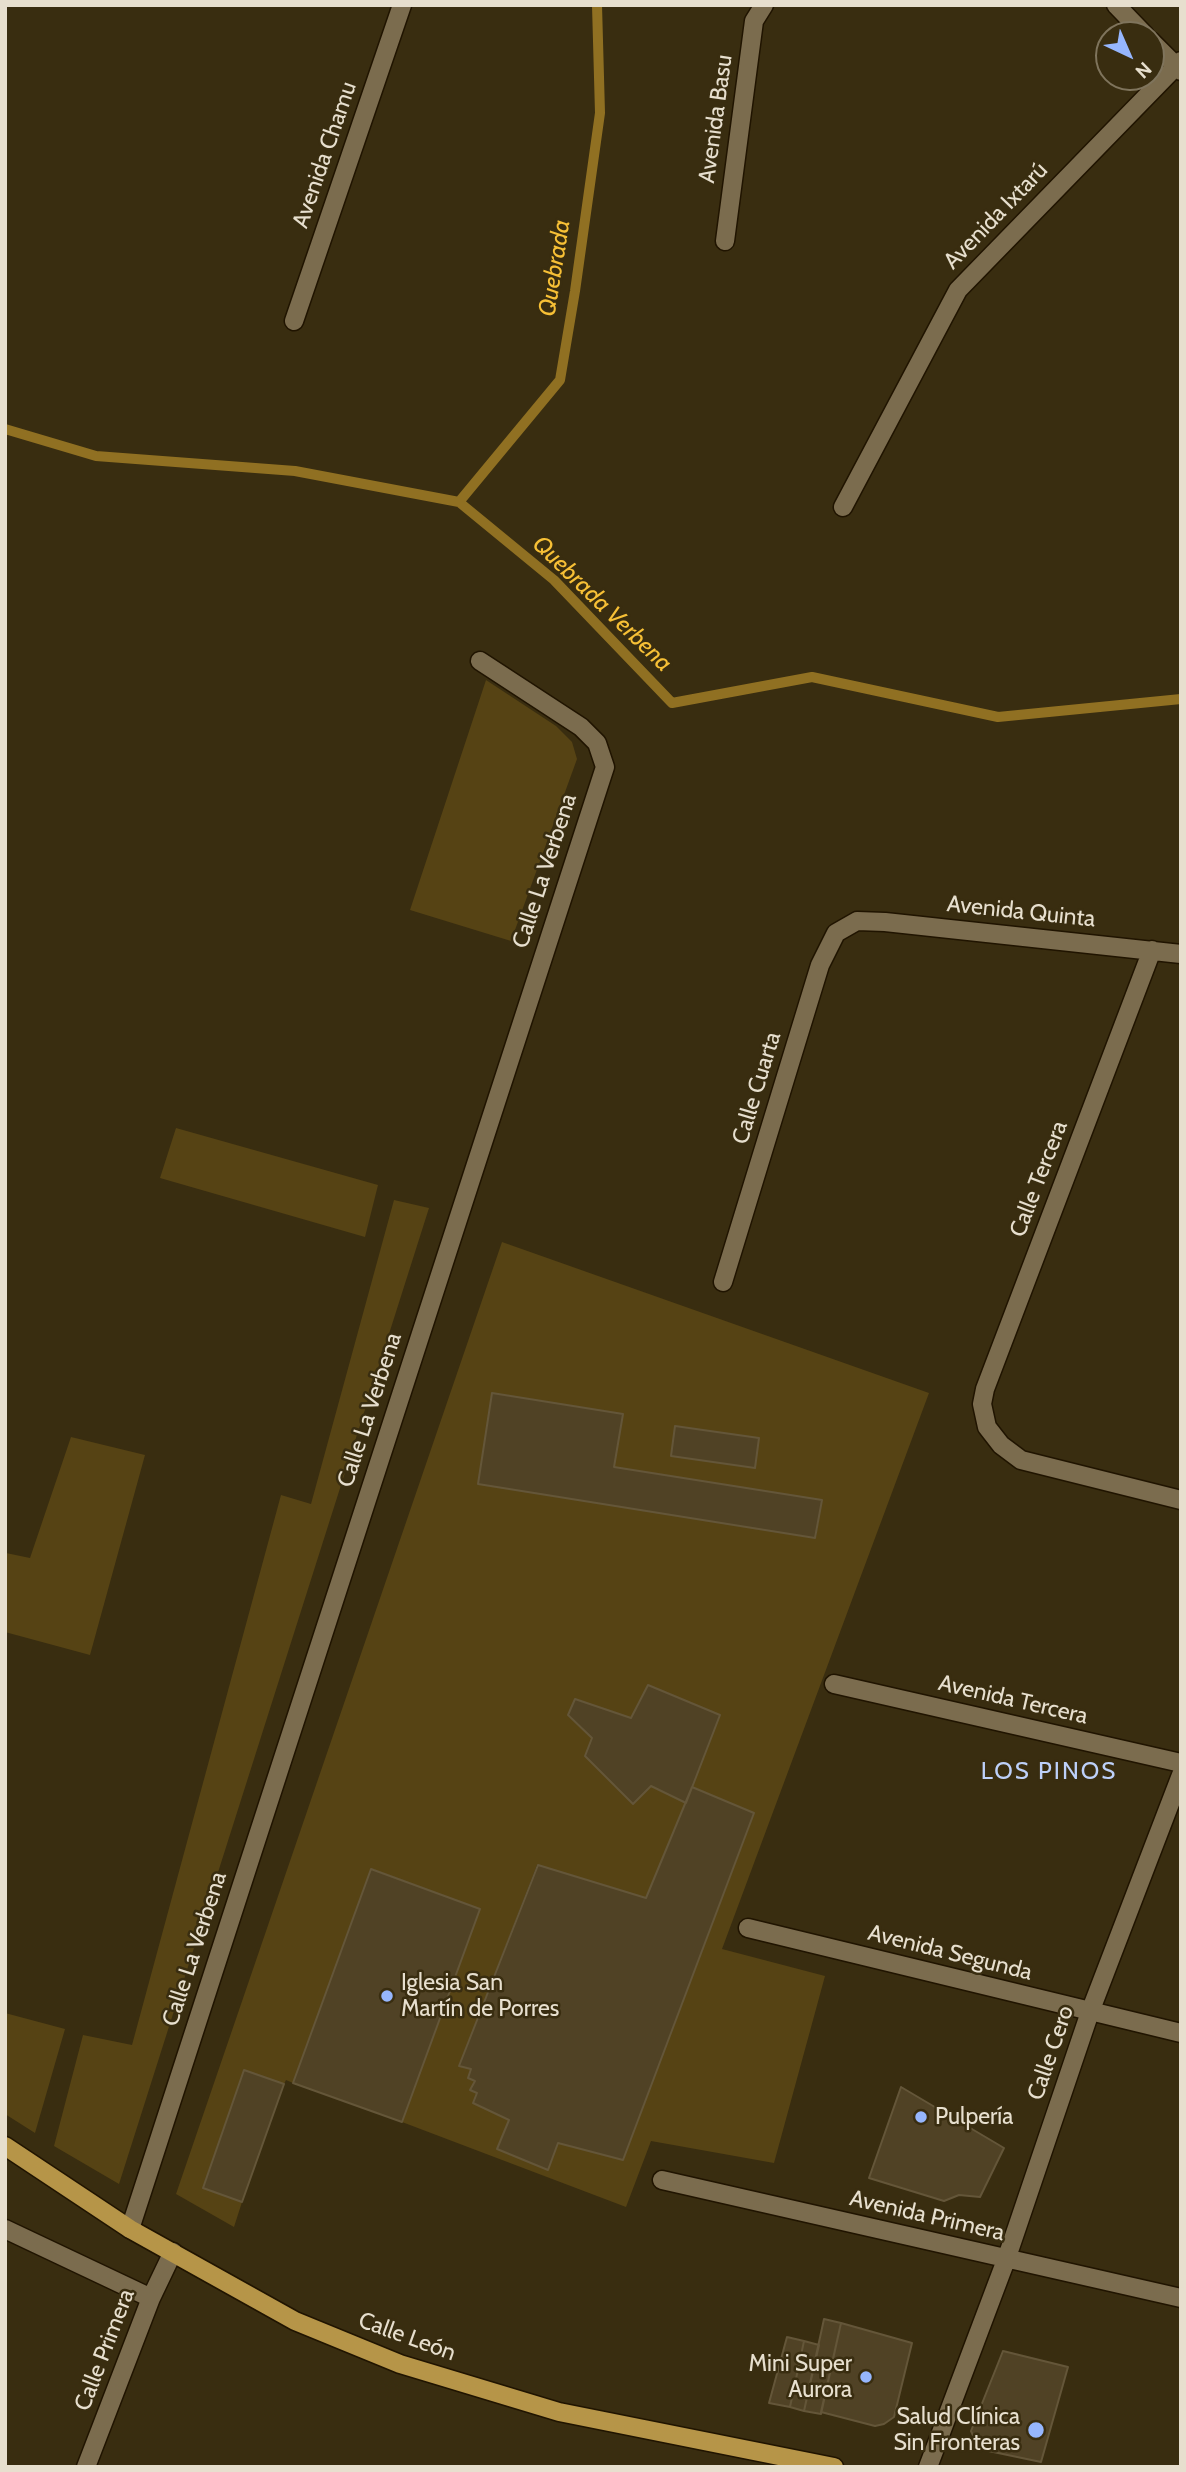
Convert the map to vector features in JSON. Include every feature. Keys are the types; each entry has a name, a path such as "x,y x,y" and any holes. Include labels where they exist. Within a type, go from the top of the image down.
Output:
{"main road":[{"name":"Calle León","path":"5,2146 131,2229 295,2321 400,2364 559,2413 834,2467"}],"street":[{"name":"Avenida Chamu","path":"293,321 402,5"},
{"name":"Avenida Basu","path":"725,241 754,21 764,5"},
{"path":"1116,5 1131,21"},
{"path":"1165,54 1179,66"},
{"name":"Avenida Ixtarú","path":"843,506 958,290 1179,66"},
{"name":"Calle La Verbena","path":"131,2229 605,767 597,743 581,727 480,661"},
{"name":"Avenida Quinta","path":"857,921 1181,954"},
{"name":"Calle Cuarta","path":"723,1282 820,965 836,933 857,921"},
{"name":"Calle Tercera","path":"1152,950 985,1388 982,1404 987,1427 1001,1446 1021,1460 1181,1500"},
{"name":"Avenida Tercera","path":"834,1684 1181,1763"},
{"name":"Calle Cero","path":"928,2467 1006,2259 1090,2012 1181,1774"},
{"name":"Avenida Segunda","path":"748,1928 1181,2033"},
{"name":"Avenida Primera","path":"662,2180 1181,2298"},
{"path":"5,2229 151,2298"},
{"name":"Calle Primera","path":"86,2467 151,2298 173,2252"}],"shaded area":[{"path":"486,680 556,726 572,742 577,759 511,941 410,910"},
{"path":"176,1128 378,1185 365,1237 160,1178"},
{"path":"394,1200 429,1208 119,2184 54,2146 83,2035 132,2045 281,1495 311,1504"},
{"path":"502,1242 929,1393 722,1949 825,1976 774,2163 651,2141 626,2207 402,2122 480,1909 372,1869 293,2083 286,2080 284,2084 244,2071 203,2188 242,2202 234,2227 176,2194","holes":["492,1394 622,1414 614,1467 822,1500 816,1537 478,1484","675,1427 759,1438 755,1468 671,1456","648,1685 719,1715 692,1787 754,1814 623,2160 558,2143 548,2170 498,2149 509,2120 473,2103 477,2093 470,2090 475,2081 468,2078 471,2069 459,2066 537,1865 646,1898 686,1803 651,1786 632,1803 586,1756 592,1738 568,1716 575,1699 631,1718"]},
{"path":"71,1437 145,1455 90,1655 5,1632 6,1553 30,1558"},
{"path":"5,2013 65,2029 35,2133 5,2114"}],"building":[{"path":"492,1393 623,1414 614,1467 822,1500 815,1538 478,1484"},
{"path":"675,1426 759,1438 755,1468 671,1456"},
{"path":"648,1685 720,1715 686,1803 651,1786 633,1804 585,1756 592,1738 568,1715 575,1699 631,1718"},
{"path":"692,1787 754,1813 623,2160 558,2143 548,2170 497,2149 509,2120 473,2103 477,2093 470,2090 475,2081 468,2078 471,2069 459,2066 538,1865 646,1898"},
{"name":"Iglesia San Martín de Porres","path":"371,1869 480,1909 402,2122 293,2083"},
{"path":"244,2070 284,2084 242,2202 203,2188"},
{"name":"Pulpería","path":"901,2087 1004,2148 980,2197 959,2195 944,2201 869,2178"},
{"path":"824,2319 841,2323 821,2414 804,2411"},
{"name":"Mini Super Aurora","path":"841,2323 912,2343 894,2417 884,2424 875,2426 821,2412"},
{"path":"787,2337 804,2341 790,2407 769,2403"},
{"path":"804,2341 819,2345 804,2411 790,2407"},
{"path":"1003,2351 1068,2367 1041,2462 979,2449 971,2431"}],"waterway":[{"name":"Quebrada","path":"459,502 560,380 600,113 597,5"},
{"name":"Quebrada Verbena","path":"5,429 96,456 295,471 459,502 554,580 672,703 812,677 998,717 1181,699"}],"place":[{"name":"Iglesia San Martín de Porres","path":"387,1996"},
{"name":"Pulpería","path":"921,2117"},
{"name":"Mini Super Aurora","path":"866,2377"},
{"name":"Salud Clínica Sin Fronteras","path":"1036,2430"}],"district":[{"name":"LOS PINOS","path":"1049,1772"}]}
